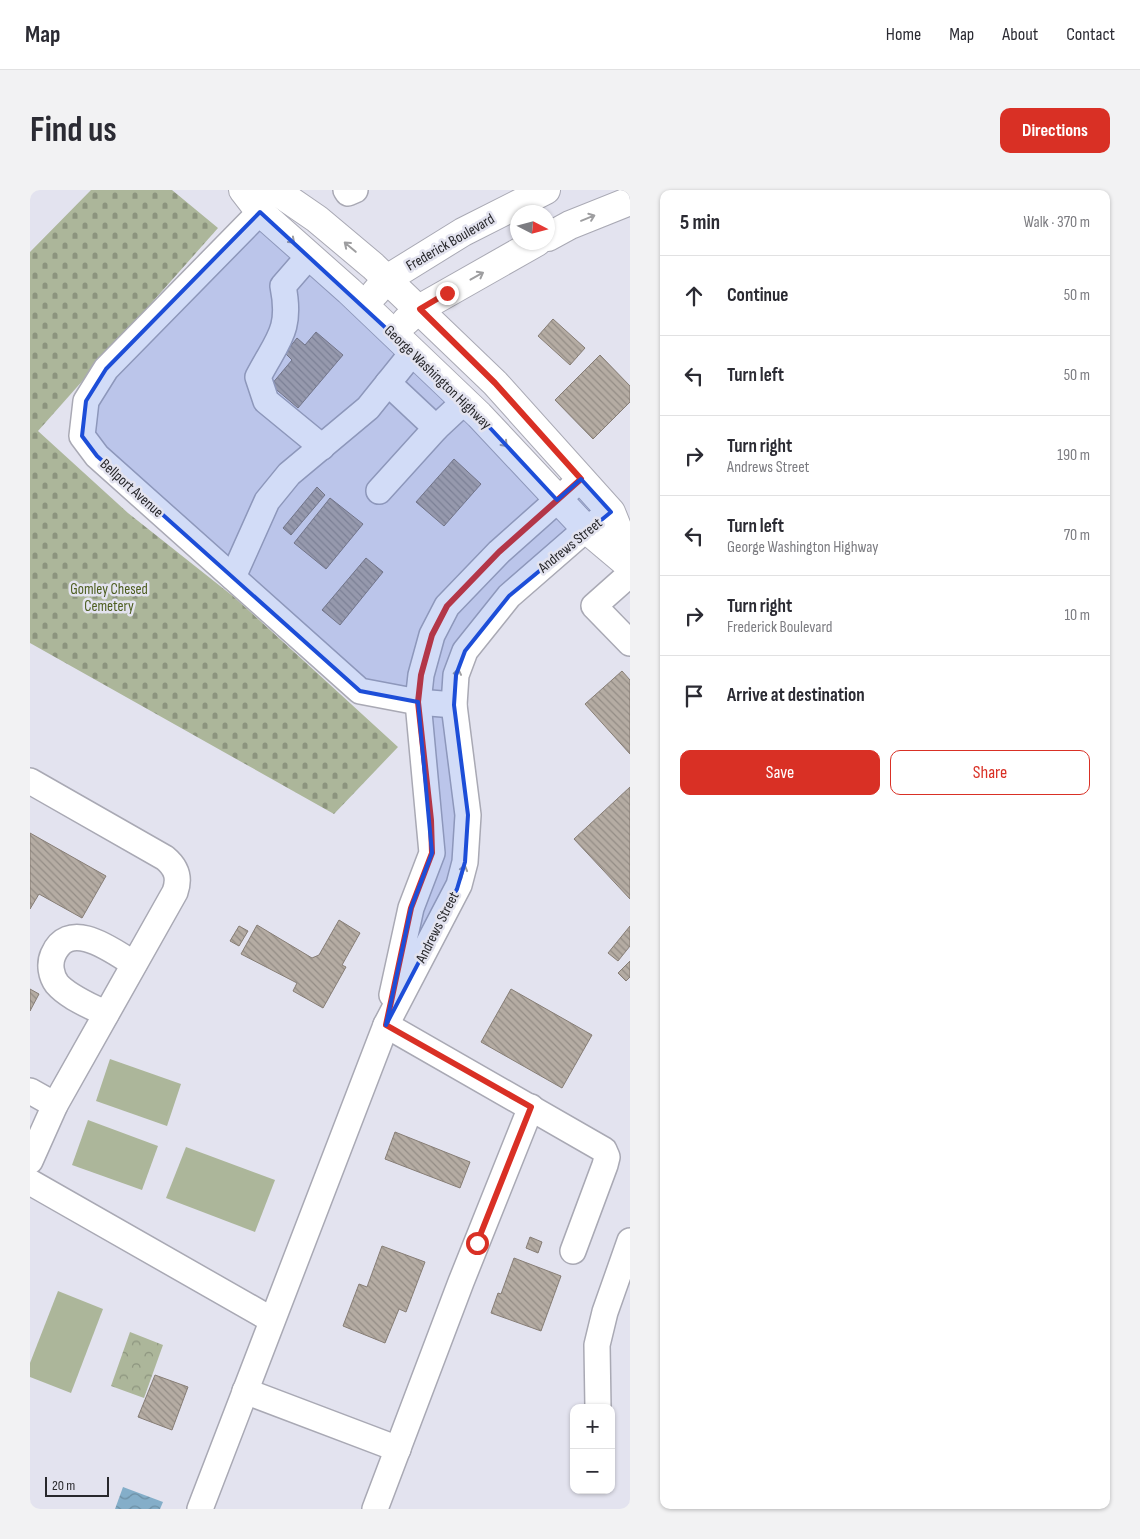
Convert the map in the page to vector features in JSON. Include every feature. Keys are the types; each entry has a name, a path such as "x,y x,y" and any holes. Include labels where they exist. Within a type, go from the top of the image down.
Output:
{"main road":[{"name":"George Washington Highway","path":"244,190 264,201 309,256 364,305 465,401 586,530 630,566"},
{"name":"Frederick Boulevard","path":"364,305 387,279 463,232 535,192"},
{"name":"George Washington Highway","path":"264,201 282,194 317,219 420,309 495,383 611,512 630,559"},
{"path":"555,233 570,225 630,201"},
{"path":"393,333 420,309 523,250"}],"street":[{"path":"346,190 348,193 355,190"},
{"name":"Bellport Avenue","path":"264,201 106,369 86,401 82,436 96,456 360,691 418,702 454,704"},
{"path":"309,256 283,286 286,299 286,325 258,377 266,401 322,447"},
{"path":"233,577 267,501 289,474 368,408 413,352"},
{"path":"388,384 436,428"},
{"path":"379,491 436,428 465,401"},
{"name":"Andrews Street","path":"386,1025 411,908 432,853 431,820 418,702 421,675 432,635 447,606 499,552 581,479"},
{"name":"Andrews Street","path":"386,1025 457,889 465,862 468,815 454,704 456,675 465,651 508,596 586,530 611,512"},
{"path":"630,574 594,606 630,643"},
{"path":"30,781 165,858 173,864 177,873 178,883 175,892 54,1105 30,1161"},
{"path":"106,1014 57,984 51,966 52,956 65,941 85,937 134,964"},
{"path":"200,1509 386,1025 604,1150 607,1158 573,1251"},
{"path":"30,1092 54,1105"},
{"path":"375,1509 531,1107"},
{"path":"30,1182 272,1320"},
{"path":"598,1404 597,1345 605,1312 630,1241"},
{"path":"245,1391 398,1449"}],"highlighted area":[{"path":"260,212 465,401 557,500 581,479 611,512 509,596 465,651 456,675 454,705 468,815 465,862 457,889 386,1025 411,908 432,853 418,702 360,691 97,456 82,436 86,401 106,369"}],"green space":[{"name":"Gomley Chesed Cemetery","path":"91,190 172,190 218,228 38,431 128,513 234,597 398,747 334,814 30,643 30,252"},
{"path":"110,1059 181,1084 167,1126 96,1101"},
{"path":"88,1120 158,1146 142,1190 72,1165"},
{"path":"186,1147 275,1180 255,1232 166,1198"},
{"path":"58,1291 103,1309 71,1393 30,1377 30,1363"},
{"path":"130,1332 163,1345 144,1398 111,1386"}],"water":[{"path":"123,1487 163,1502 160,1509 115,1509"}],"building":[{"path":"553,319 585,348 570,365 538,336"},
{"path":"316,332 343,355 298,408 271,385 292,360 285,353 297,338 305,345"},
{"path":"600,355 630,386 630,402 593,439 555,400"},
{"path":"454,459 481,484 444,526 416,502"},
{"path":"317,487 325,495 291,535 283,528"},
{"path":"330,498 363,524 326,569 294,543"},
{"path":"366,558 383,572 340,625 322,610"},
{"path":"622,671 630,680 630,754 585,704"},
{"path":"630,787 630,899 574,839"},
{"path":"30,833 106,876 82,918 39,894 30,909"},
{"path":"339,920 360,933 342,965 346,967 323,1008 293,991 297,983 241,954 257,925 312,958 319,955"},
{"path":"239,926 248,931 239,946 230,941"},
{"path":"630,926 630,946 618,961 608,953"},
{"path":"630,961 630,977 626,981 618,973"},
{"path":"30,989 39,994 30,1011"},
{"path":"511,989 592,1035 562,1088 481,1042"},
{"path":"395,1132 470,1162 460,1188 385,1159"},
{"path":"530,1237 542,1242 538,1253 526,1248"},
{"path":"382,1246 425,1262 406,1312 399,1309 385,1343 343,1326 359,1284 367,1287"},
{"path":"514,1258 561,1276 541,1331 491,1313 498,1293 501,1294"},
{"path":"155,1375 188,1387 172,1430 138,1417"}],"route":[{"path":"447,293 420,309 495,383 581,479 499,552 447,606 432,635 421,675 418,702 431,820 432,853 411,908 386,1025 531,1107 477,1243"}]}
